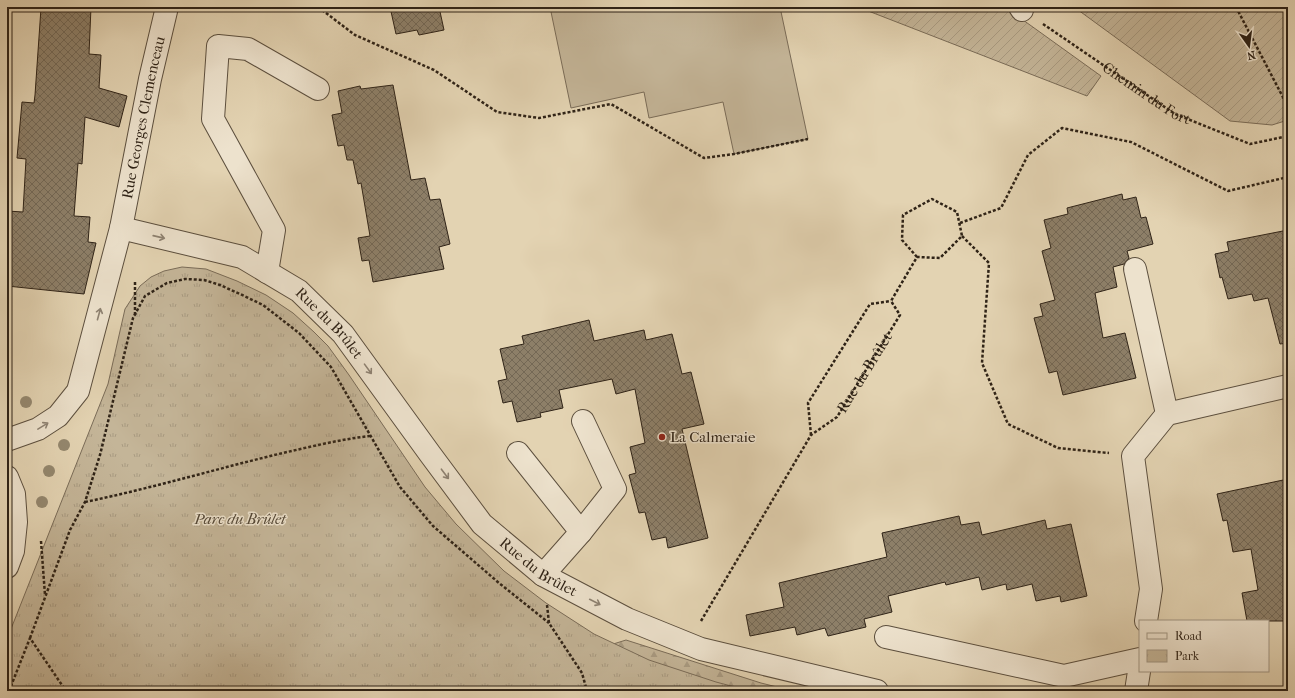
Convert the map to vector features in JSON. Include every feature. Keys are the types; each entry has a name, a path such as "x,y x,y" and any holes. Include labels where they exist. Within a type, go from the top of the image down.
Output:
{"street":[{"name":"Rue Georges Clemenceau","path":"121,228 150,79 167,7"},
{"path":"267,272 274,230 213,119 218,46 248,49 318,89"},
{"name":"Rue du Brûlet","path":"121,228 242,257 299,291 343,334 482,524 542,575 627,619 701,650 876,691"},
{"path":"7,440 38,429 58,416 78,391 121,228"},
{"path":"1135,269 1167,414"},
{"path":"1146,620 1151,589 1133,456 1167,414 1288,386"},
{"path":"542,575 581,532 615,489 583,421"},
{"path":"518,453 581,532"},
{"path":"7,476 14,494 16,522 13,551 7,567"},
{"path":"886,637 1064,676 1139,659"},
{"path":"1136,691 1139,672"}],"path":[{"path":"318,7 354,35 434,70 497,112 539,118 611,104 704,158 734,154 808,139"},
{"path":"1236,7 1287,105"},
{"name":"Chemin du Fort","path":"1021,9 1175,114 1250,144 1288,136"},
{"path":"960,223 1001,208 1028,155 1062,128 1131,142 1228,191 1288,177"},
{"path":"962,236 940,258 917,257 902,240 904,215 932,199 957,212 962,236 989,262 982,363 1008,424 1058,448 1133,456"},
{"path":"811,435 808,403 870,304 891,301 917,257"},
{"path":"9,691 70,530 85,502 100,455 135,315 136,277"},
{"path":"135,315 145,296 167,283 186,279 204,280 220,285 263,305 299,333 331,367 400,487 433,526 499,583 549,623 582,673 587,691"},
{"name":"Rue du Brûlet","path":"688,644 811,435 837,417 900,315 891,301"},
{"path":"85,502 248,461 350,438 370,436"},
{"path":"41,541 45,596"},
{"path":"542,575 549,623"},
{"path":"30,638 66,691"}],"green space":[{"path":"550,7 780,7 808,139 734,154 723,102 649,118 644,92 571,108"},
{"path":"858,7 1005,7 1101,76 1087,96"},
{"path":"1074,7 1288,7 1288,120 1272,125 1230,121"},
{"name":"Parc du Brûlet","path":"182,267 206,269 237,281 266,295 293,313 314,332 328,346 425,487 456,524 504,571 546,603 594,634 649,660 716,682 750,691 7,691 7,639 108,384 125,309 140,286 151,277 164,271"},
{"path":"626,640 761,683 793,691 605,691 591,651"}],"building":[{"path":"91,7 89,54 101,55 99,88 127,96 119,127 85,117 82,164 78,163 74,216 90,217 88,242 96,243 84,294 7,286 7,211 23,212 26,159 17,158 22,102 34,103 41,8"},
{"path":"390,7 439,7 444,30 419,35 417,30 396,34"},
{"path":"393,85 411,180 425,178 430,200 440,199 450,244 439,247 444,269 373,282 369,260 362,261 358,238 370,236 361,183 358,184 353,160 347,160 344,145 338,146 332,115 342,113 338,91 360,86 361,89"},
{"path":"1122,194 1123,200 1136,197 1141,218 1146,217 1153,244 1127,251 1129,258 1124,264 1113,267 1117,287 1095,293 1103,338 1125,333 1136,378 1063,395 1057,371 1049,373 1034,318 1043,316 1040,304 1055,300 1042,251 1051,248 1044,220 1068,214 1067,208"},
{"path":"1288,230 1288,343 1280,344 1268,298 1254,301 1252,294 1228,299 1222,277 1220,278 1215,254 1229,251 1227,242"},
{"name":"La Calmeraie","path":"589,320 594,341 644,330 646,340 672,334 682,374 691,372 704,424 682,429 708,538 668,548 666,537 652,540 645,512 639,513 629,475 636,473 630,447 645,443 635,389 616,394 612,379 559,390 563,408 540,413 541,417 517,422 512,401 503,403 498,381 507,379 500,349 524,344 522,336"},
{"path":"1288,479 1288,621 1247,620 1242,593 1258,590 1251,549 1233,552 1227,520 1223,521 1217,494"},
{"path":"959,516 961,525 979,522 982,535 1045,520 1047,529 1071,524 1087,596 1061,602 1060,596 1036,601 1032,584 1007,590 1006,584 982,590 979,577 946,585 945,582 888,596 892,612 864,619 866,627 828,636 825,628 797,635 795,627 750,636 746,615 784,607 779,583 887,557 882,533"}],"place":[{"name":"La Calmeraie","path":"662,437"}]}
